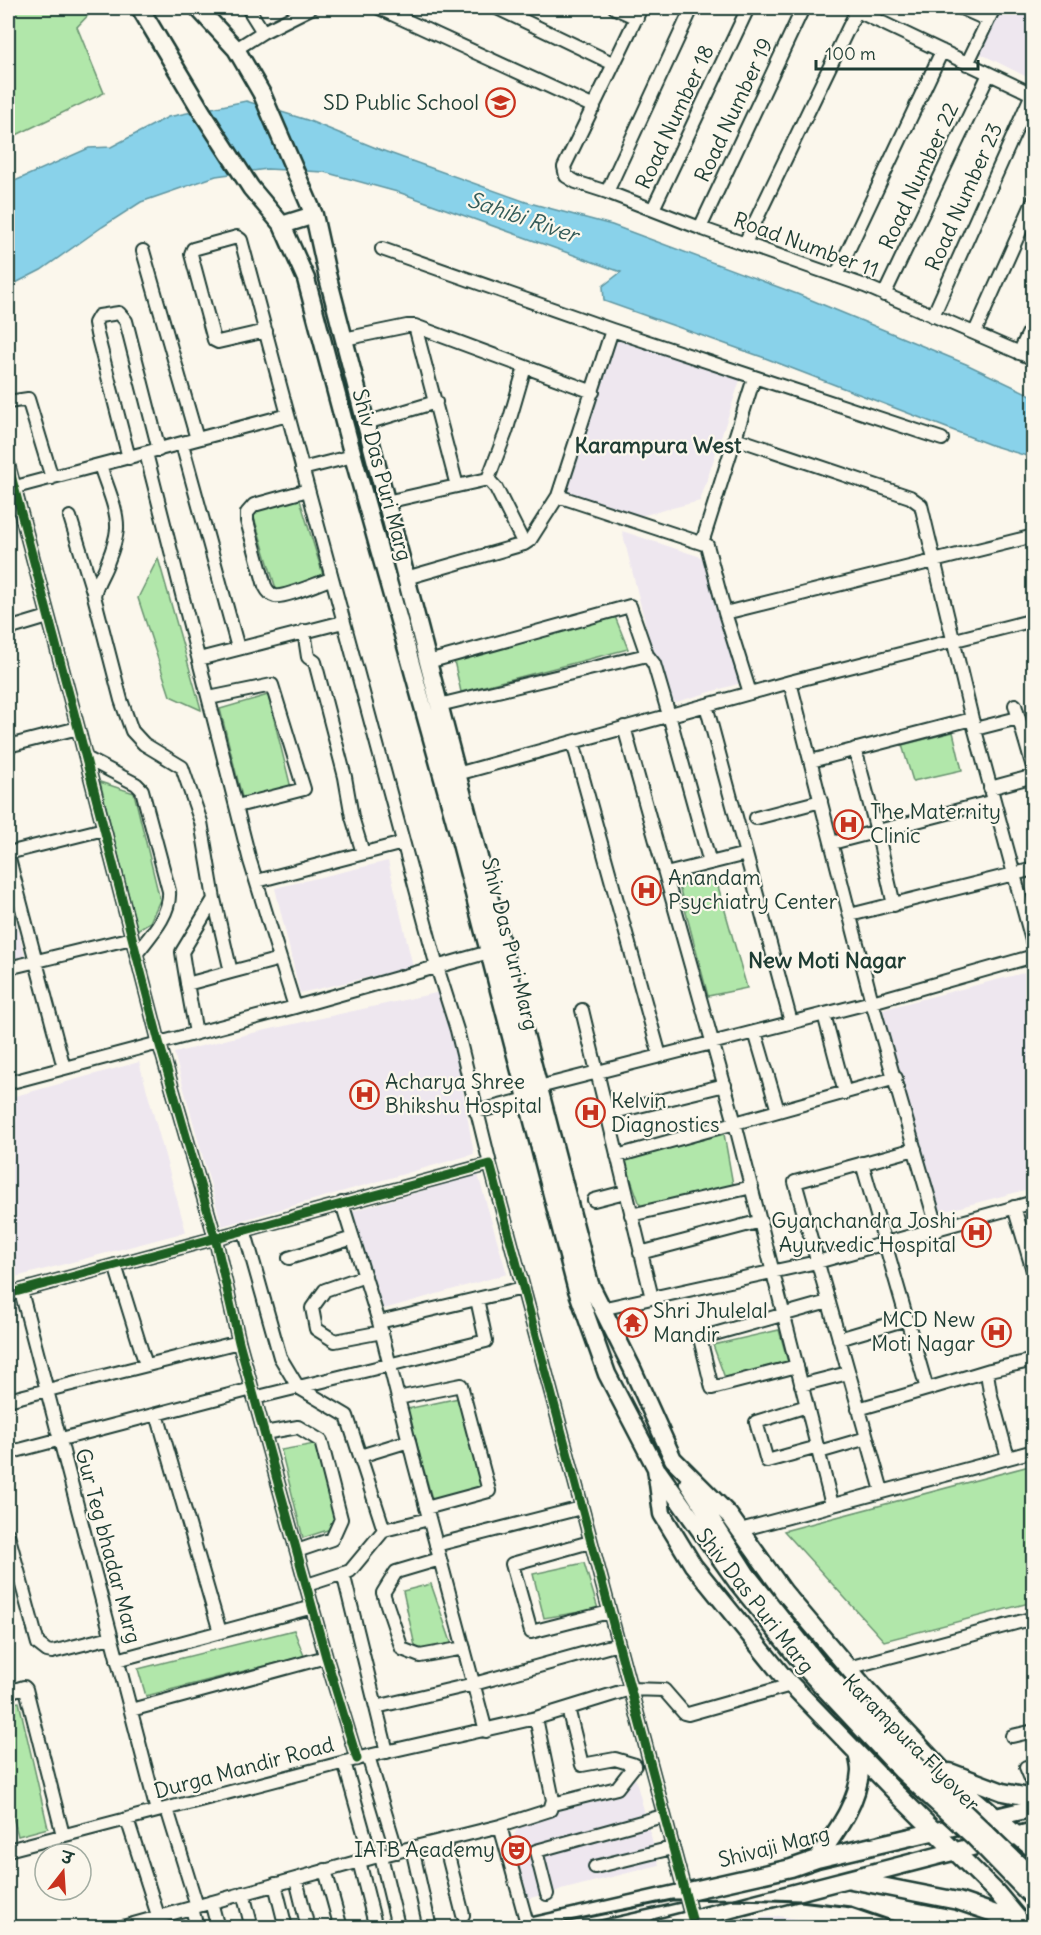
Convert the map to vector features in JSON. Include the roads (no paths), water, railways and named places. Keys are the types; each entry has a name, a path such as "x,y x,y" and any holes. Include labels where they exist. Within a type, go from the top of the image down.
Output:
{"main road":[{"name":"Shiv Das Puri Marg","path":"140,8 202,112 251,188 282,225 306,279 489,952 590,1284 632,1368 673,1459 729,1515 784,1592 867,1690 940,1768 1034,1850"},
{"name":"Shiv Das Puri Marg","path":"198,8 236,49 262,94 314,214 344,339 457,774 533,1093 576,1287 607,1374 656,1468 662,1514 693,1565 791,1685 997,1893 1026,1928"},
{"path":"282,225 314,214"},
{"name":"Karampura Flyover","path":"673,1459 747,1575 813,1667 1034,1879"},
{"name":"Karampura Flyover","path":"656,1468 737,1582 901,1770 973,1836 1034,1899"},
{"path":"826,1721 867,1690"},
{"path":"817,1859 842,1822 855,1793 860,1770 857,1753"},
{"path":"940,1768 1003,1792 1034,1798"},
{"name":"Shivaji Marg","path":"527,1927 791,1868 817,1859 1034,1808"},
{"path":"658,1928 1034,1831"},
{"path":"845,1879 958,1901 996,1914 1012,1928"}],"street":[{"path":"248,8 263,32"},
{"path":"236,49 263,32 311,8"},
{"path":"379,8 594,108 639,13 615,8"},
{"path":"497,8 614,64"},
{"path":"607,192 692,8"},
{"name":"Road Number 18","path":"653,210 748,8"},
{"name":"Road Number 19","path":"700,228 803,8"},
{"path":"961,8 988,20"},
{"path":"967,64 994,8"},
{"path":"745,243 854,9 1033,95"},
{"path":"836,276 942,51"},
{"name":"Road Number 22","path":"884,295 989,74"},
{"name":"Road Number 23","path":"933,316 1033,95"},
{"name":"Road Number 11","path":"594,108 564,167 564,173 576,182 836,276 975,332 1034,359"},
{"path":"975,332 1034,200"},
{"path":"266,331 218,342 214,340 191,254 193,249 240,238 266,331 331,579 437,968 457,1030 476,1112 692,1919"},
{"path":"382,249 612,330 942,439"},
{"path":"143,251 197,439"},
{"path":"129,458 97,334 95,324 99,316 119,313 126,321 159,450"},
{"path":"1019,353 1034,322"},
{"path":"415,326 457,486"},
{"path":"344,339 415,326 593,392"},
{"path":"406,578 524,544 535,534 558,496 612,330"},
{"path":"488,479 506,432 525,367"},
{"path":"702,543 754,378"},
{"path":"8,402 28,399 52,477"},
{"path":"366,423 436,402"},
{"path":"10,488 288,415"},
{"path":"735,438 916,500 921,505 973,724 1034,948"},
{"path":"182,444 238,648"},
{"path":"146,453 257,881 295,1007"},
{"path":"302,469 353,456"},
{"path":"8,464 10,488 48,617 159,1042 215,1237 239,1342 326,1657 356,1759 397,1852"},
{"path":"94,596 95,586 116,539 117,528 117,517 100,465"},
{"path":"386,502 488,479"},
{"path":"488,479 496,488 524,544"},
{"path":"308,490 254,505 247,513 247,521 265,586 269,592 275,596 283,595 331,579"},
{"path":"558,496 707,545 750,693"},
{"path":"70,517 94,596 121,700 132,731 144,744 182,767 201,822 214,899 231,972"},
{"path":"725,613 1034,536"},
{"path":"428,662 630,606 647,655 654,664 710,863"},
{"path":"8,629 48,617"},
{"path":"457,774 790,682 1034,620"},
{"path":"199,659 343,622"},
{"path":"304,632 308,657 315,663 345,777 352,817 363,853"},
{"path":"439,705 647,655"},
{"path":"790,682 872,1002 896,1078 938,1230"},
{"path":"209,698 272,685 304,789 237,806"},
{"path":"706,705 791,1022"},
{"path":"1015,705 1034,771"},
{"path":"811,761 855,749 973,724 1018,718"},
{"path":"624,727 725,1085 832,1504"},
{"path":"8,746 78,728"},
{"path":"573,742 660,1056"},
{"path":"855,749 878,831 894,905"},
{"path":"86,758 136,783 142,790 169,891 167,907 156,928 136,954"},
{"path":"990,788 1034,776"},
{"path":"756,818 821,801"},
{"path":"832,843 994,801"},
{"path":"64,1068 8,854 104,829"},
{"path":"257,881 403,843"},
{"path":"666,874 746,854"},
{"path":"850,915 1034,869"},
{"path":"196,1033 182,952 214,899"},
{"path":"8,968 132,938"},
{"path":"8,1083 295,1007 489,952"},
{"path":"476,1112 596,1072 872,1002 1034,956"},
{"path":"187,984 280,958"},
{"path":"582,1010 652,1298"},
{"path":"824,1014 845,1093"},
{"path":"755,1032 778,1111"},
{"path":"616,1156 896,1078"},
{"path":"606,1114 725,1085"},
{"path":"882,1491 795,1182 915,1149"},
{"path":"862,1163 927,1389"},
{"path":"8,1294 490,1164"},
{"path":"631,1215 752,1186"},
{"path":"594,1200 625,1192"},
{"path":"601,1309 816,1262 1034,1202"},
{"path":"342,1203 381,1327 409,1442 486,1731"},
{"path":"1014,1207 1034,1274"},
{"path":"640,1253 761,1221"},
{"path":"244,1229 280,1357 298,1387 347,1416 384,1530"},
{"path":"289,1258 353,1238"},
{"path":"115,1264 146,1365"},
{"path":"365,1276 325,1290 312,1308 316,1329 335,1341 477,1299 523,1288"},
{"name":"Gur Teg bhadar Marg","path":"21,1291 130,1710 195,1907 197,1928"},
{"path":"8,1453 157,1414 298,1387 486,1341 477,1299"},
{"path":"797,1366 711,1388 700,1338 828,1302"},
{"path":"839,1340 907,1319"},
{"path":"8,1400 239,1342"},
{"path":"858,1408 990,1370 1034,1360"},
{"path":"990,1370 986,1379 1008,1458"},
{"path":"801,1385 848,1373"},
{"path":"307,1585 350,1571 384,1530 489,1491 461,1385 398,1398"},
{"path":"807,1406 756,1422 767,1461 867,1438"},
{"path":"157,1414 220,1632"},
{"path":"264,1432 298,1427 321,1441 341,1519 332,1539 297,1551"},
{"path":"360,1456 409,1442"},
{"path":"740,1530 1034,1451"},
{"path":"436,1545 581,1508"},
{"path":"8,1534 38,1644 52,1652 111,1637"},
{"path":"590,1542 512,1564 531,1632 609,1612"},
{"path":"440,1559 396,1572 383,1593 402,1649 420,1656 464,1648"},
{"path":"343,1573 387,1752"},
{"path":"117,1660 313,1607"},
{"path":"848,1668 1034,1618"},
{"path":"376,1707 474,1684 618,1644"},
{"path":"130,1710 326,1657"},
{"name":"Durga Mandir Road","path":"9,1849 356,1759 486,1731 630,1689 664,1690 684,1713 688,1714 791,1685"},
{"path":"8,1692 24,1687 26,1689 63,1835"},
{"path":"553,1804 617,1788 635,1765 615,1759 582,1765 568,1708"},
{"path":"123,1927 160,1922 211,1902 370,1858 500,1826 550,1810 553,1804 536,1718"},
{"path":"1012,1736 1034,1731"},
{"path":"356,1759 370,1858 376,1928"},
{"path":"1026,1767 1034,1786"},
{"path":"547,1894 536,1851 663,1815"},
{"path":"127,1819 160,1922"},
{"path":"500,1826 527,1927"},
{"path":"8,1835 9,1849"},
{"path":"444,1840 463,1915"},
{"path":"411,1848 430,1928"},
{"path":"595,1867 672,1848"},
{"path":"370,1858 398,1922"},
{"path":"325,1870 341,1928"},
{"path":"296,1879 308,1928"},
{"path":"275,1884 286,1928"},
{"path":"243,1893 252,1928"},
{"path":"211,1902 218,1928"}],"water":[{"name":"Sahibi River","path":"246,101 307,120 381,150 526,202 612,225 797,294 966,364 1033,396 1033,458 991,445 765,358 604,301 603,286 621,272 401,193 324,172 267,169 216,176 141,202 41,270 8,287 8,184 89,148 111,147 168,117"}],"railway":[{"path":"535,1928 672,1900 737,1899 800,1901 851,1907 912,1928"}],"place":[{"name":"SD Public School","path":"500,103"},
{"name":"The Maternity Clinic","path":"849,824"},
{"name":"Anandam Psychiatry Center","path":"647,890"},
{"name":"Acharya Shree Bhikshu Hospital","path":"364,1094"},
{"name":"Kelvin Diagnostics","path":"590,1113"},
{"name":"Gyanchandra Joshi Ayurvedic Hospital","path":"977,1233"},
{"name":"Shri Jhulelal Mandir","path":"632,1323"},
{"name":"MCD New Moti Nagar","path":"996,1332"},
{"name":"IATB Academy","path":"516,1850"}],"district":[{"name":"Karampura West","path":"658,445"},
{"name":"New Moti Nagar","path":"827,960"}]}
